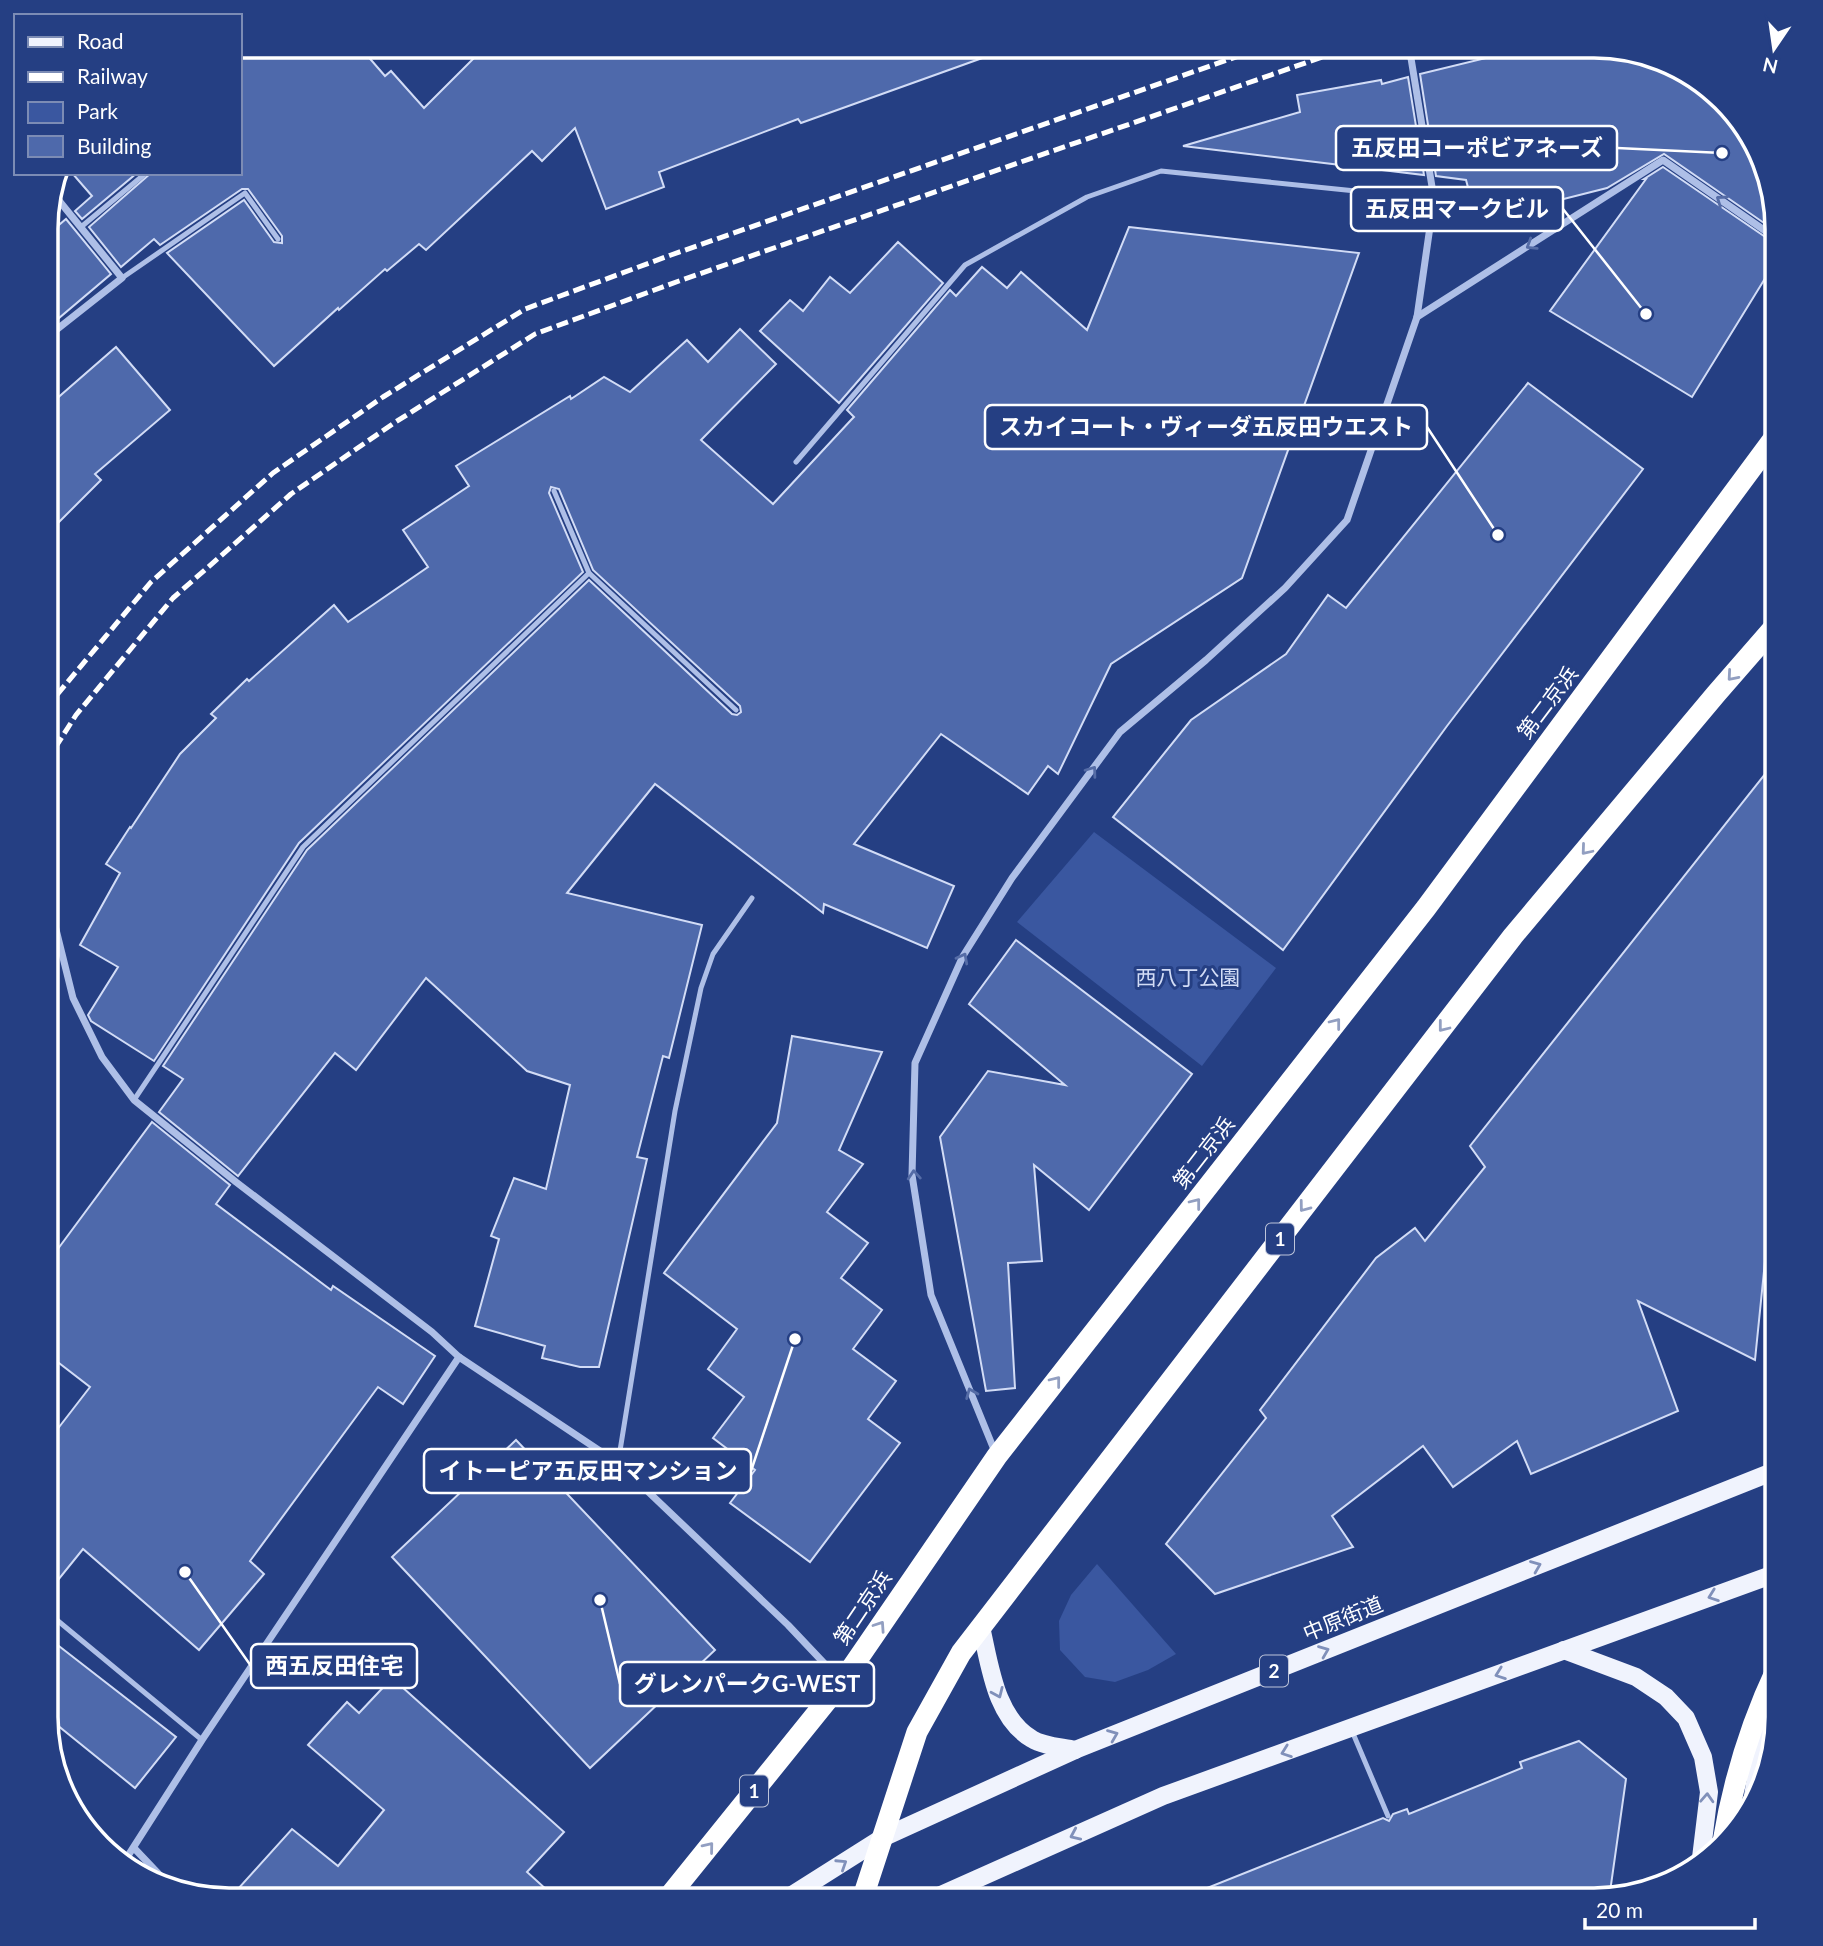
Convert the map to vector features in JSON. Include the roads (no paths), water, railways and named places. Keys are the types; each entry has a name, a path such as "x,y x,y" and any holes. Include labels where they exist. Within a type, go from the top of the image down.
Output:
{"highway":[{"name":"第二京浜","path":"676,1888 842,1682 997,1456 1426,908 1765,450"},
{"name":"1","path":"866,1888 917,1732 961,1653 1513,936 1765,638"},
{"path":"1726,1826 1744,1751 1765,1694"}],"main road":[{"name":"中原街道","path":"803,1888 882,1838 1074,1751 1765,1476"},
{"path":"957,1888 1163,1796 1765,1577"},
{"path":"981,1627 995,1687 1010,1718 1033,1740 1074,1751"},
{"path":"1564,1650 1636,1677 1666,1697 1686,1718 1703,1758 1709,1792 1702,1850"},
{"path":"1758,1764 1765,1724"}],"street":[{"path":"997,1456 931,1295 912,1175 915,1063 963,956 1013,878 1120,732 1206,660 1285,588 1347,520 1417,317 1434,199 1411,58"},
{"path":"1417,317 1663,160 1765,231"},
{"path":"58,329 122,278 60,202"},
{"path":"58,940 72,998 102,1058 134,1100 432,1332 460,1357 618,1464 788,1625 842,1682"},
{"path":"129,1855 202,1740 460,1357"},
{"path":"134,1848 157,1872"}],"lane":[{"path":"796,462 965,265 1087,197 1161,171 1434,199"},
{"path":"81,227 144,175"},
{"path":"122,278 245,193 278,239"},
{"path":"554,491 589,573 736,710"},
{"path":"134,1100 303,847 589,573"},
{"path":"618,1464 675,1111 701,988 713,954 752,898"},
{"path":"58,1621 202,1740"},
{"path":"1351,1728 1388,1816"}],"railway":[{"path":"58,694 151,582 273,473 383,397 525,309 1233,58"},
{"path":"58,743 76,715 173,598 291,494 394,423 535,334 679,281 1320,58"}],"place":[{"name":"五反田コーポビアネーズ","path":"1722,153"},
{"name":"五反田マークビル","path":"1646,314"},
{"name":"スカイコート・ヴィーダ五反田ウエスト","path":"1498,535"},
{"name":"イトーピア五反田マンション","path":"795,1339"},
{"name":"西五反田住宅","path":"185,1572"},
{"name":"グレンパークG-WEST","path":"600,1600"}],"park label":[{"name":"西八丁公園","path":"1188,978"}]}
